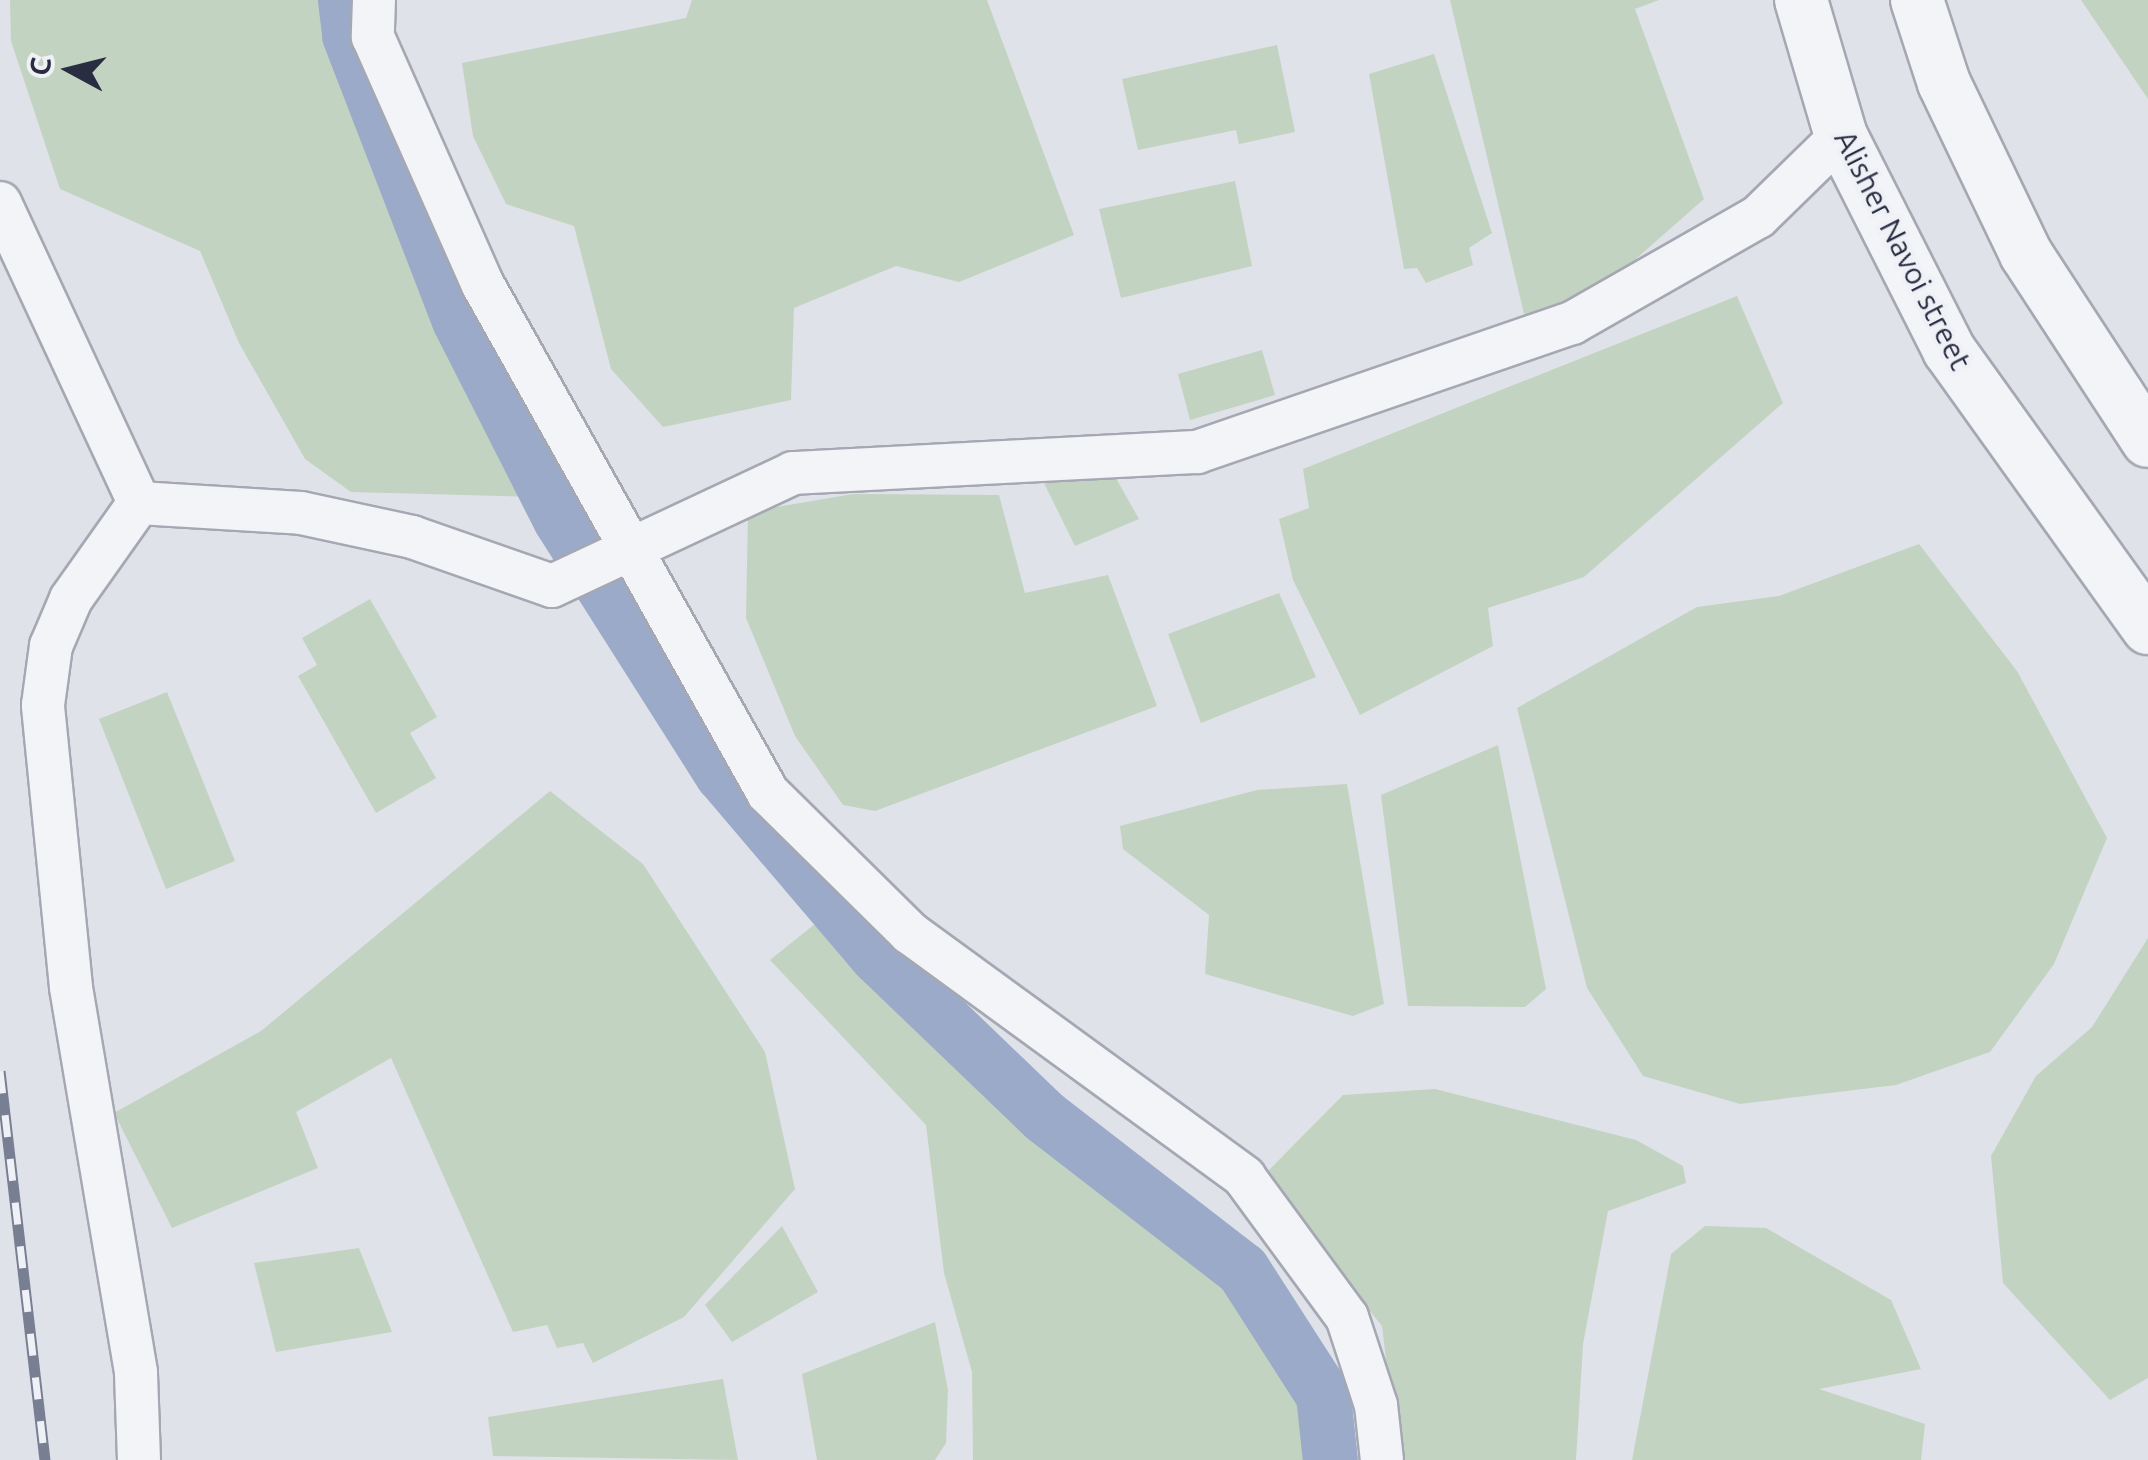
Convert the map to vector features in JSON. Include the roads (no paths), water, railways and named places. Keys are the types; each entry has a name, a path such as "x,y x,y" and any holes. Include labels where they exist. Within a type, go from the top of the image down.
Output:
{"street":[{"path":"374,0 373,38 483,284 636,546 717,716 768,794 910,933 1197,1138 1290,1232 1346,1317 1376,1405 1382,1460"},
{"name":"Alisher Navoi street","path":"1801,0 1841,136 1949,350 2148,628"},
{"path":"1916,0 1944,83 2026,254 2148,441"},
{"path":"140,503 301,513 412,537 552,586 793,473 1216,445 1572,322 1758,217 1841,136"},
{"path":"0,203 140,503"},
{"path":"139,1460 136,1372 70,987 43,705 51,646 72,599 140,503"}],"waterway":[{"path":"345,0 349,35 459,320 560,519 722,774 877,956 1045,1117 1242,1269 1323,1395 1330,1460"}],"railway":[{"path":"0,1071 45,1460"}]}
